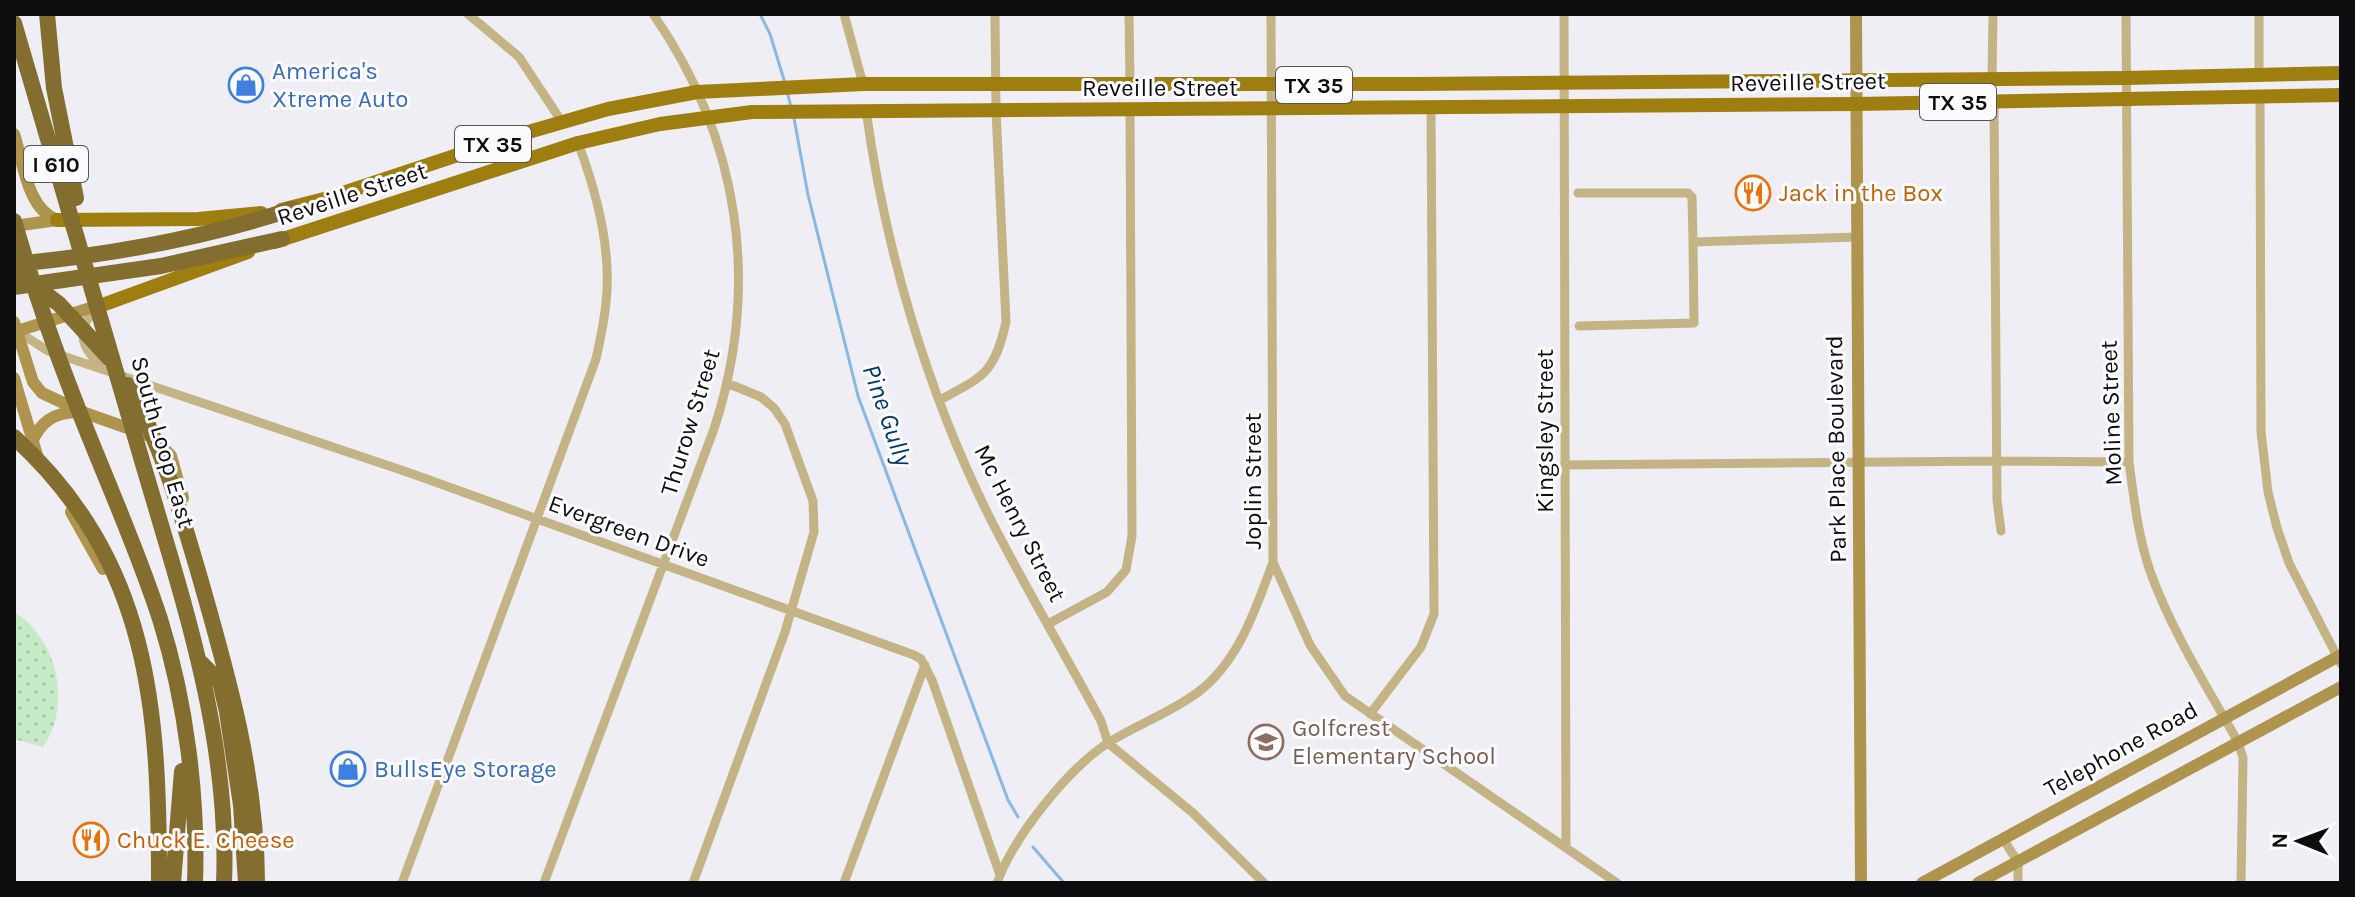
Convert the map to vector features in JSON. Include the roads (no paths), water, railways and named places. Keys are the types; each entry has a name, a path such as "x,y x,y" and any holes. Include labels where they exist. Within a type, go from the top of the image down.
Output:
{"highway":[{"path":"47,14 54,88 101,304"},
{"name":"South Loop East","path":"14,23 101,304 199,661 221,782 224,883"},
{"name":"TX 35","path":"14,264 117,252 215,232 292,209"},
{"path":"14,223 48,329 161,623 185,738 195,835 195,883"},
{"name":"TX 35","path":"14,287 119,273 282,239"},
{"path":"14,270 59,304 100,346 137,401 158,450 190,544 241,730 253,812 257,883"},
{"path":"14,437 61,486 81,515 118,582 133,621 146,667 152,705 160,883"},
{"path":"199,661 220,682 227,712 241,805 246,883"},
{"path":"173,883 185,738"}],"main road":[{"name":"Park Place Boulevard","path":"1856,14 1861,883"},
{"name":"Reveille Street","path":"14,223 198,219 292,209 562,122 608,109 697,92 863,84 1857,81 2341,73"},
{"name":"Reveille Street","path":"15,329 101,304 282,239 578,143 708,116 866,110 1857,104 2341,95"},
{"path":"14,134 35,201 44,213 57,220"},
{"path":"435,163 449,185"},
{"path":"15,329 33,382 42,393 85,413 153,437 171,456 232,663 246,724 258,794 264,883"},
{"path":"14,378 31,444 105,572 144,677 158,739 163,782 160,883"},
{"path":"31,444 35,433 50,418 66,412 85,413"},
{"name":"Telephone Road","path":"1922,883 2224,718 2340,659"},
{"name":"Telephone Road","path":"1978,883 2341,687"},
{"path":"2108,782 2122,806"}],"street":[{"path":"468,14 519,57 562,122"},
{"name":"Thurow Street","path":"544,883 714,429 727,383 739,316 739,259 727,176 708,116 680,56 653,14"},
{"path":"844,14 863,84"},
{"path":"940,400 981,377 999,353 1006,322 996,111 995,14"},
{"path":"1129,14 1130,85"},
{"name":"Joplin Street","path":"1271,14 1273,562 1310,645 1345,696 1617,883"},
{"name":"Kingsley Street","path":"1564,14 1566,848"},
{"path":"1992,79 1993,14"},
{"name":"Moline Street","path":"2126,14 2129,462 2139,531 2150,570 2164,606 2238,742 2243,758 2241,883"},
{"path":"2259,14 2259,75"},
{"path":"2260,97 2261,432 2268,492 2289,563 2340,659"},
{"path":"1994,102 1996,461 2001,531"},
{"path":"1370,714 1421,647 1434,614 1431,108"},
{"name":"Mc Henry Street","path":"866,110 897,269 940,400 989,517 1101,721 1108,743 1193,813 1264,883"},
{"path":"1048,624 1107,592 1126,570 1130,547 1130,110"},
{"path":"402,883 596,359 606,301 605,246 592,181 578,143"},
{"path":"1578,193 1688,193 1692,197 1694,323 1579,326"},
{"path":"1693,242 1857,237"},
{"path":"101,304 86,320 82,341 86,351 105,369"},
{"name":"Evergreen Drive","path":"15,329 48,351 410,473 914,655 925,665"},
{"path":"693,883 785,632 813,541 813,501 781,417 761,397 727,383"},
{"path":"1564,465 2129,462"},
{"path":"999,879 1051,793 1108,743 1198,692 1226,663 1252,619 1273,562"},
{"path":"925,665 999,879"},
{"path":"844,883 925,665"},
{"path":"2003,839 2018,862 2018,883"}],"waterway":[{"name":"Pine Gully","path":"760,14 770,34 785,83"},
{"name":"Pine Gully","path":"787,91 791,107"},
{"name":"Pine Gully","path":"794,118 808,195 858,396 1008,800 1018,817"},
{"name":"Pine Gully","path":"1033,847 1064,883"}],"place":[{"name":"America's Xtreme Auto","path":"246,85"},
{"name":"Jack in the Box","path":"1753,193"},
{"name":"Golfcrest Elementary School","path":"1266,742"},
{"name":"BullsEye Storage","path":"348,769"},
{"name":"Chuck E. Cheese","path":"91,840"}]}
